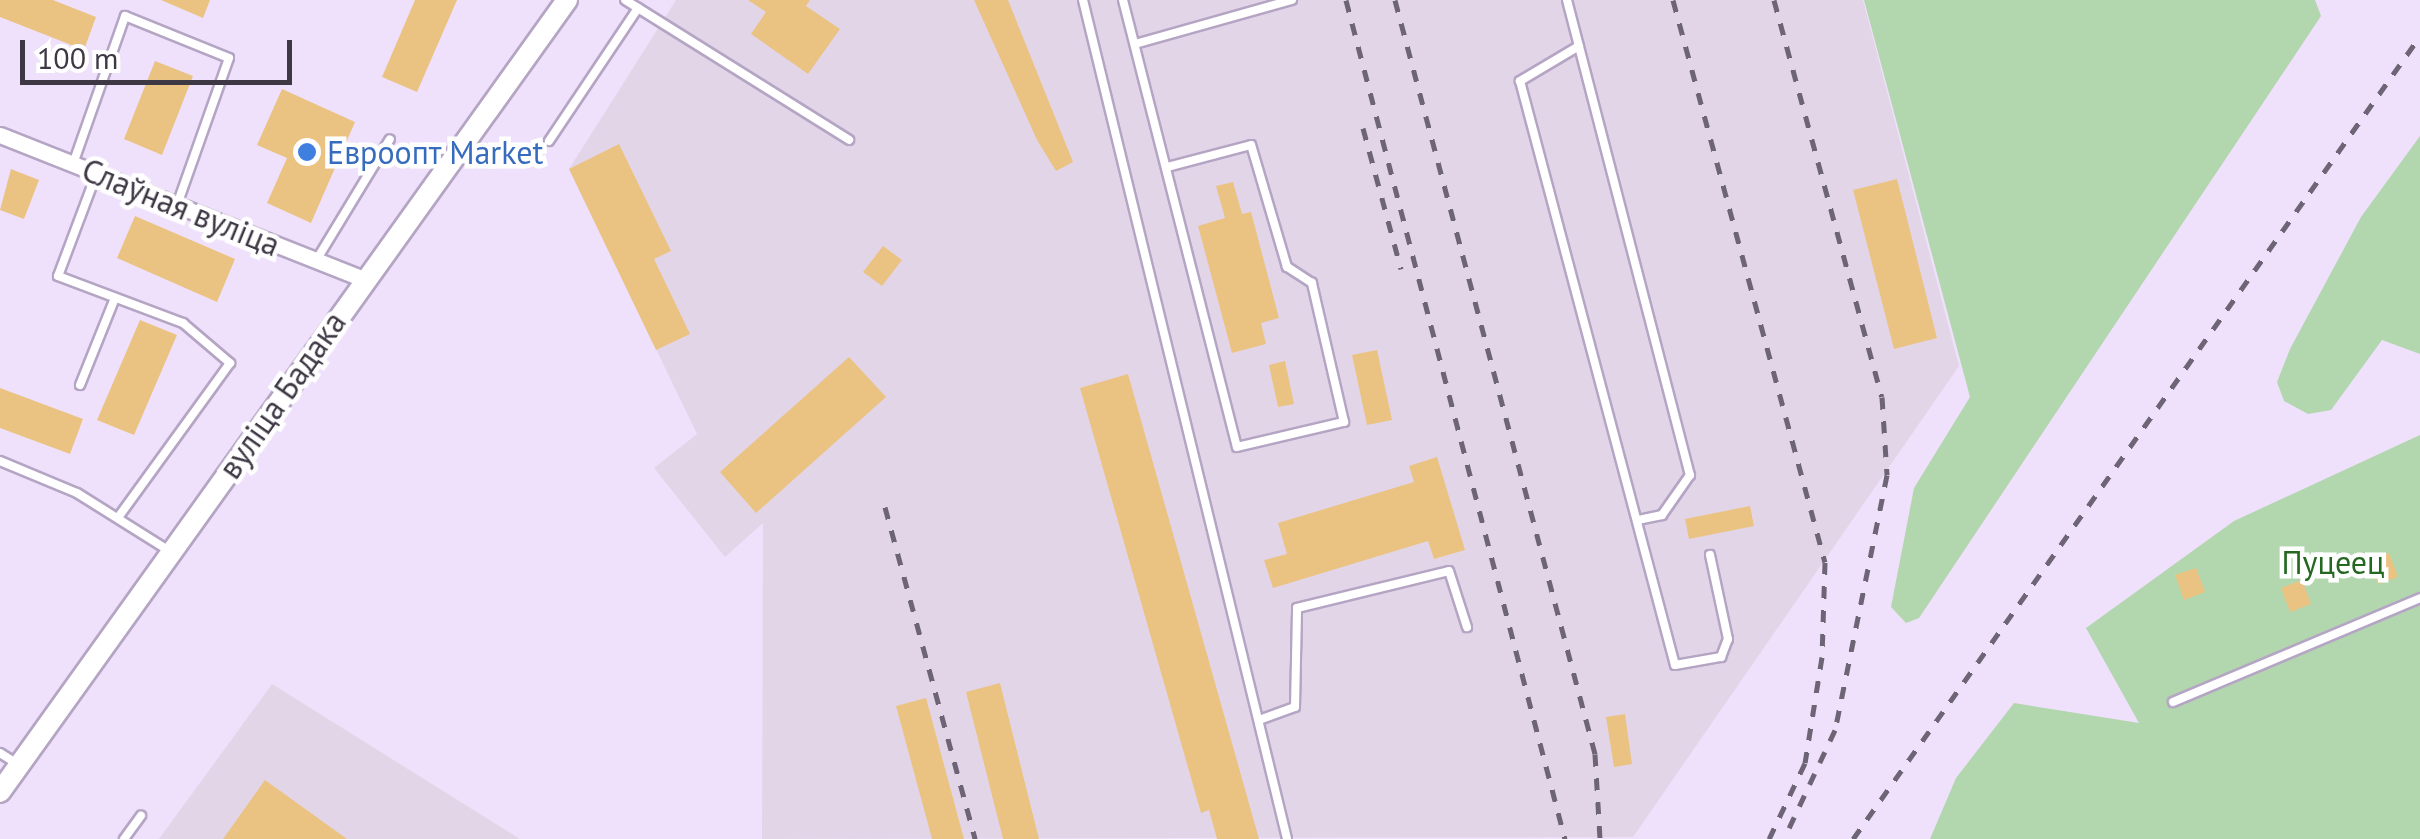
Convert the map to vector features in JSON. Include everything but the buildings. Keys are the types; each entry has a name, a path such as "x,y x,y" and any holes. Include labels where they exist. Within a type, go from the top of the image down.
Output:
{"main road":[{"name":"вуліца Бадака","path":"0,792 363,279 567,0"}],"street":[{"name":"Слаўная вуліца","path":"0,135 363,279"}],"lane":[{"path":"626,0 849,140"},
{"path":"1083,0 1287,839"},
{"path":"1124,0 1237,446 1344,422 1312,283 1287,268 1251,145 1167,167"},
{"path":"1135,44 1292,0"},
{"path":"1566,0 1690,475 1662,514 1638,520"},
{"path":"550,141 638,8"},
{"path":"73,164 125,16 229,58 176,205"},
{"path":"1579,46 1520,81 1676,665 1721,657 1728,639 1710,556"},
{"path":"317,261 390,140"},
{"path":"96,173 58,276 183,323 230,363 118,518"},
{"path":"80,384 115,298"},
{"path":"0,461 118,518 172,552"},
{"path":"1260,720 1294,707 1297,608 1449,571 1467,627"},
{"path":"2173,702 2420,598"},
{"path":"0,753 20,766"},
{"path":"124,839 141,816"}],"shaded area":[{"path":"676,0 1863,0 1959,366 1633,837 762,839 763,523 725,557 654,468 697,434 569,169"},
{"path":"272,684 520,839 159,839"}],"green space":[{"path":"1864,0 2315,0 2321,16 1919,618 1906,623 1891,607 1914,488 1970,397"},
{"path":"2420,136 2420,354 2382,340 2331,410 2308,414 2284,401 2277,382 2290,349 2361,217"},
{"name":"Пуцеец","path":"2420,435 2420,839 1930,839 1956,778 2014,703 2139,723 2086,628 2234,521"}],"railway":[{"path":"1346,0 1565,839"},
{"path":"1395,0 1595,754 1600,839"},
{"path":"1673,0 1825,562 1822,657 1805,763 1769,839"},
{"path":"1774,0 1882,397 1887,475 1835,730 1784,839"},
{"path":"1853,839 2420,36"},
{"path":"1363,128 1401,269"},
{"path":"885,507 975,839"}],"place":[{"name":"Евроопт Market","path":"307,152"}]}
